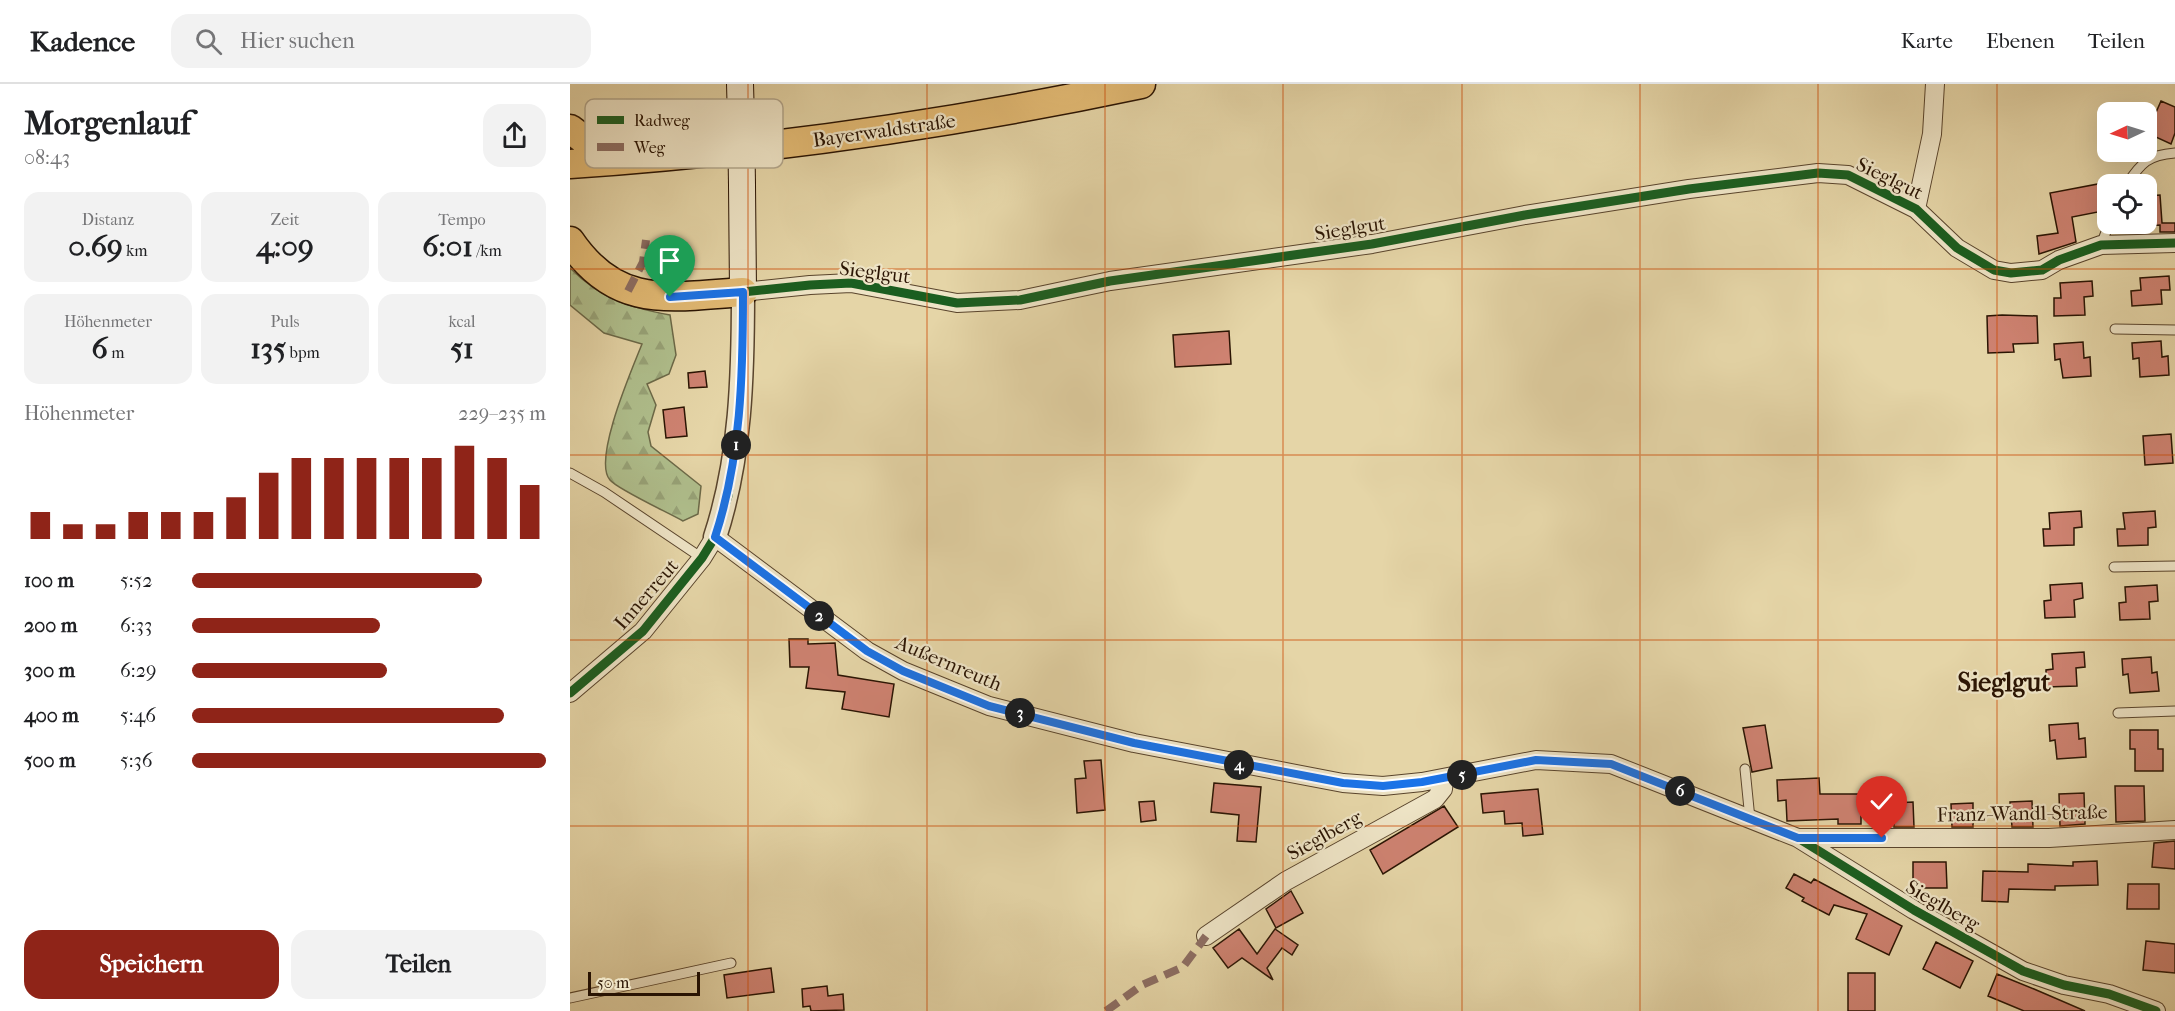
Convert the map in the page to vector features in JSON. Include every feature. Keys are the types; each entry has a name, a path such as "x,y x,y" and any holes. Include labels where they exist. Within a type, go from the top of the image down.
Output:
{"main road":[{"path":"740,84 740,99"},
{"name":"Bayerwaldstraße","path":"783,144 859,136 956,121 1141,84"},
{"path":"570,129 585,140"},
{"path":"570,187 583,163"},
{"path":"570,241 590,267 606,280 628,291 670,297 743,292 742,168"}],"street":[{"path":"1916,209 1932,134 1935,84"},
{"name":"Sieglgut","path":"743,292 851,283 957,303 1020,300 1110,281 1371,244 1525,215 1689,189 1818,173 1848,175 1916,209 1957,248 1994,270 2012,273 2042,270 2059,260 2101,245 2175,243"},
{"path":"715,537 728,496 741,397 743,292"},
{"name":"Innerreut","path":"570,693 643,631 702,558 715,537"},
{"name":"Außernreuth","path":"715,537 867,651 903,671 989,706 1134,743 1343,783 1383,786 1444,779"},
{"name":"Sieglberg","path":"1206,936 1286,881 1435,799 1443,789 1444,779 1536,760 1611,764 1798,838 1914,910 2023,972 2064,985 2109,994 2156,1011"},
{"name":"Franz-Wandl-Straße","path":"1798,838 2049,838 2175,830"}],"lane":[{"path":"2134,174 2140,164 2165,154 2175,153"},
{"path":"2101,245 2105,234"},
{"path":"2115,329 2175,330"},
{"path":"570,473 604,492 702,558"},
{"path":"2114,567 2175,566"},
{"path":"2118,713 2175,711"},
{"path":"1745,769 1750,819"},
{"path":"570,998 731,963"}],"green space":[{"path":"570,268 581,279 616,300 641,309 670,315 676,355 669,374 647,384 656,405 648,432 651,446 701,486 698,514 683,521 632,495 610,480 606,469 606,454 610,434 623,392 642,344 604,333 570,305"}],"building":[{"path":"2161,101 2175,107 2175,133 2171,144 2157,138 2157,110"},
{"path":"2097,184 2097,212 2072,217 2076,242 2039,254 2037,236 2058,233 2050,193"},
{"path":"2157,195 2160,195 2162,223 2175,223 2175,232 2160,232 2160,225 2157,225"},
{"path":"2169,276 2170,290 2161,290 2162,304 2132,306 2131,291 2141,290 2140,278"},
{"path":"2092,281 2093,296 2084,297 2085,315 2054,316 2054,298 2061,298 2060,283"},
{"path":"1987,316 2037,316 2038,343 2013,344 2014,352 1988,353"},
{"path":"1229,331 1231,364 1175,367 1173,335"},
{"path":"2161,341 2162,357 2168,356 2169,375 2140,377 2139,358 2133,359 2132,343"},
{"path":"2083,342 2084,358 2090,357 2091,376 2063,378 2060,359 2055,360 2054,344"},
{"path":"705,371 707,387 689,388 688,373"},
{"path":"684,407 687,436 666,438 663,410"},
{"path":"2171,434 2173,463 2145,465 2143,436"},
{"path":"2081,511 2082,527 2074,528 2074,545 2044,546 2043,529 2050,529 2049,513"},
{"path":"2155,511 2156,527 2148,528 2148,545 2118,546 2117,529 2125,529 2123,513"},
{"path":"2082,583 2083,598 2074,600 2075,617 2045,618 2044,601 2051,600 2050,585"},
{"path":"2157,585 2158,601 2149,602 2150,619 2120,620 2119,603 2126,602 2125,587"},
{"path":"789,639 808,639 808,644 835,643 838,675 894,684 889,717 842,709 845,692 806,688 809,667 790,667"},
{"path":"2084,652 2085,667 2076,668 2077,686 2046,687 2046,670 2053,669 2052,654"},
{"path":"2151,657 2152,673 2157,672 2159,691 2130,693 2128,674 2123,675 2122,659"},
{"path":"2078,723 2079,739 2085,738 2086,757 2057,759 2055,740 2050,741 2049,725"},
{"path":"1765,725 1772,768 1752,772 1743,728"},
{"path":"2130,730 2158,730 2158,749 2163,749 2163,771 2135,771 2135,749 2130,749"},
{"path":"1101,760 1105,810 1077,813 1075,779 1086,778 1084,761"},
{"path":"1819,778 1820,794 1861,794 1861,824 1838,824 1838,819 1787,821 1786,800 1778,801 1777,780"},
{"path":"1214,783 1261,787 1256,842 1237,841 1239,815 1211,812"},
{"path":"2115,786 2144,786 2145,821 2116,822"},
{"path":"1538,789 1543,834 1523,836 1522,823 1505,824 1504,811 1483,813 1481,794"},
{"path":"2084,793 2085,824 2060,826 2059,794"},
{"path":"1154,801 1156,820 1141,822 1139,802"},
{"path":"2032,801 2033,827 2012,827 2010,802"},
{"path":"1913,802 1914,827 1894,827 1894,803"},
{"path":"1973,803 1973,827 1952,827 1951,804"},
{"path":"1444,806 1458,827 1383,874 1370,850"},
{"path":"2175,841 2175,869 2152,867 2154,843"},
{"path":"2097,861 2098,885 2055,886 2055,890 2009,889 2008,902 1982,901 1983,871 2028,872 2028,864 2073,866 2073,862"},
{"path":"1913,862 1946,862 1947,888 1913,888"},
{"path":"1794,874 1811,883 1814,879 1902,926 1889,955 1856,939 1867,914 1834,905 1829,915 1802,901 1804,898 1786,888"},
{"path":"2128,884 2159,884 2159,909 2127,909"},
{"path":"1291,891 1303,913 1276,928 1266,909"},
{"path":"1239,929 1257,954 1275,929 1298,945 1292,955 1282,948 1267,968 1273,980 1242,958 1228,968 1213,948"},
{"path":"2146,941 2175,944 2175,973 2143,970"},
{"path":"1936,942 1973,961 1960,988 1923,969"},
{"path":"771,968 774,992 727,998 724,975"},
{"path":"1848,973 1875,973 1875,1011 1848,1011"},
{"path":"1997,974 2085,1011 2024,1011 1988,996"},
{"path":"827,986 828,996 843,994 844,1010 811,1011 810,1006 803,1007 802,989"}],"marked path":[{"path":"628,291 643,262 646,240"},
{"path":"1106,1011 1142,985 1183,967 1206,936"}],"cycle path":[{"path":"570,693 643,631 702,558 715,537 728,496 741,397 743,292 851,283 957,303 1020,300 1110,281 1372,244 1525,215 1689,189 1818,173 1848,175 1916,209 1957,248 1994,270 2011,273 2042,270 2059,260 2101,245 2175,243"},
{"path":"715,537 867,651 903,671 989,706 1134,743 1343,783 1383,786 1422,782 1536,760 1611,764 1798,838 1914,910 2023,971 2064,985 2109,994 2156,1011"}],"district":[{"name":"Sieglgut","path":"2004,682"}],"route":[{"path":"670,297 743,292 741,397 728,496 715,537 867,651 903,671 989,706 1134,743 1310,778 1383,786 1444,779 1536,760 1611,764 1798,838 1882,838"}]}
